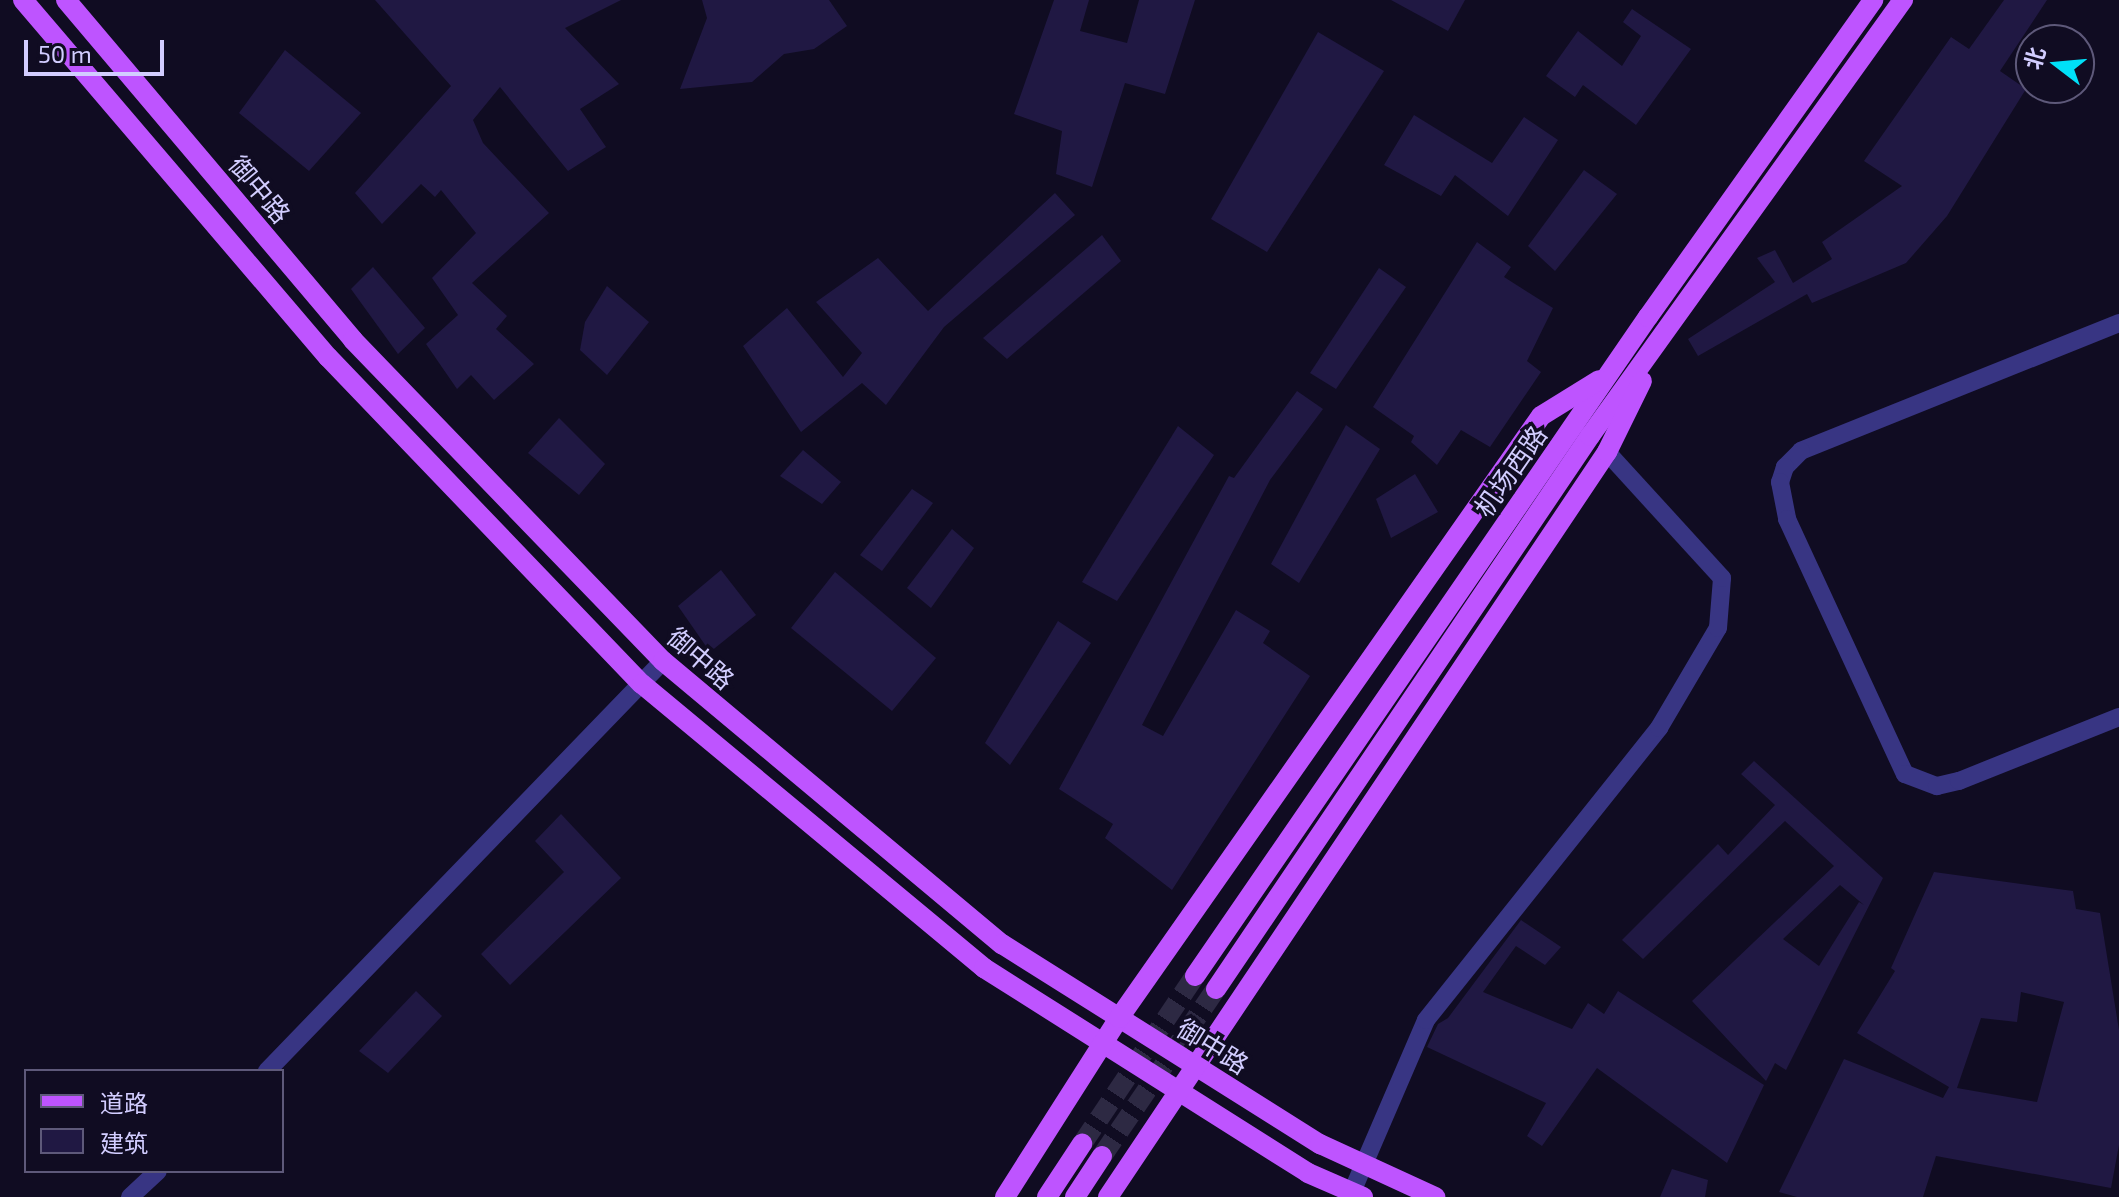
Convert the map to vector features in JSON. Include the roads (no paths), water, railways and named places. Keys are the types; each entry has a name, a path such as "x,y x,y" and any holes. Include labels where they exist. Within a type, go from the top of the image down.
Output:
{"main road":[{"path":"23,0 328,357 642,684 984,968 1308,1173 1357,1194"},
{"name":"御中路","path":"66,0 353,340 663,661 1002,944 1362,1166 1435,1197"},
{"name":"机场西路","path":"1195,976 1608,374 1873,0"},
{"path":"1216,989 1666,329 1903,0"},
{"path":"1108,1197 1198,1067 1607,452 1666,329"},
{"path":"1005,1197 1102,1042 1541,416 1608,374"},
{"path":"1047,1197 1082,1144"},
{"path":"1075,1197 1102,1156"}],"street":[{"path":"2119,323 1801,451 1785,467 1780,482 1787,519 1905,774 1937,786 1959,781 2119,717"},
{"path":"1357,1194 1362,1166 1426,1020 1659,728 1718,628 1722,578 1607,452"},
{"path":"269,1069 663,661"},
{"path":"130,1197 156,1173"}],"tunnel":[{"path":"1082,1144 1195,976"},
{"path":"1102,1156 1216,989"}]}
